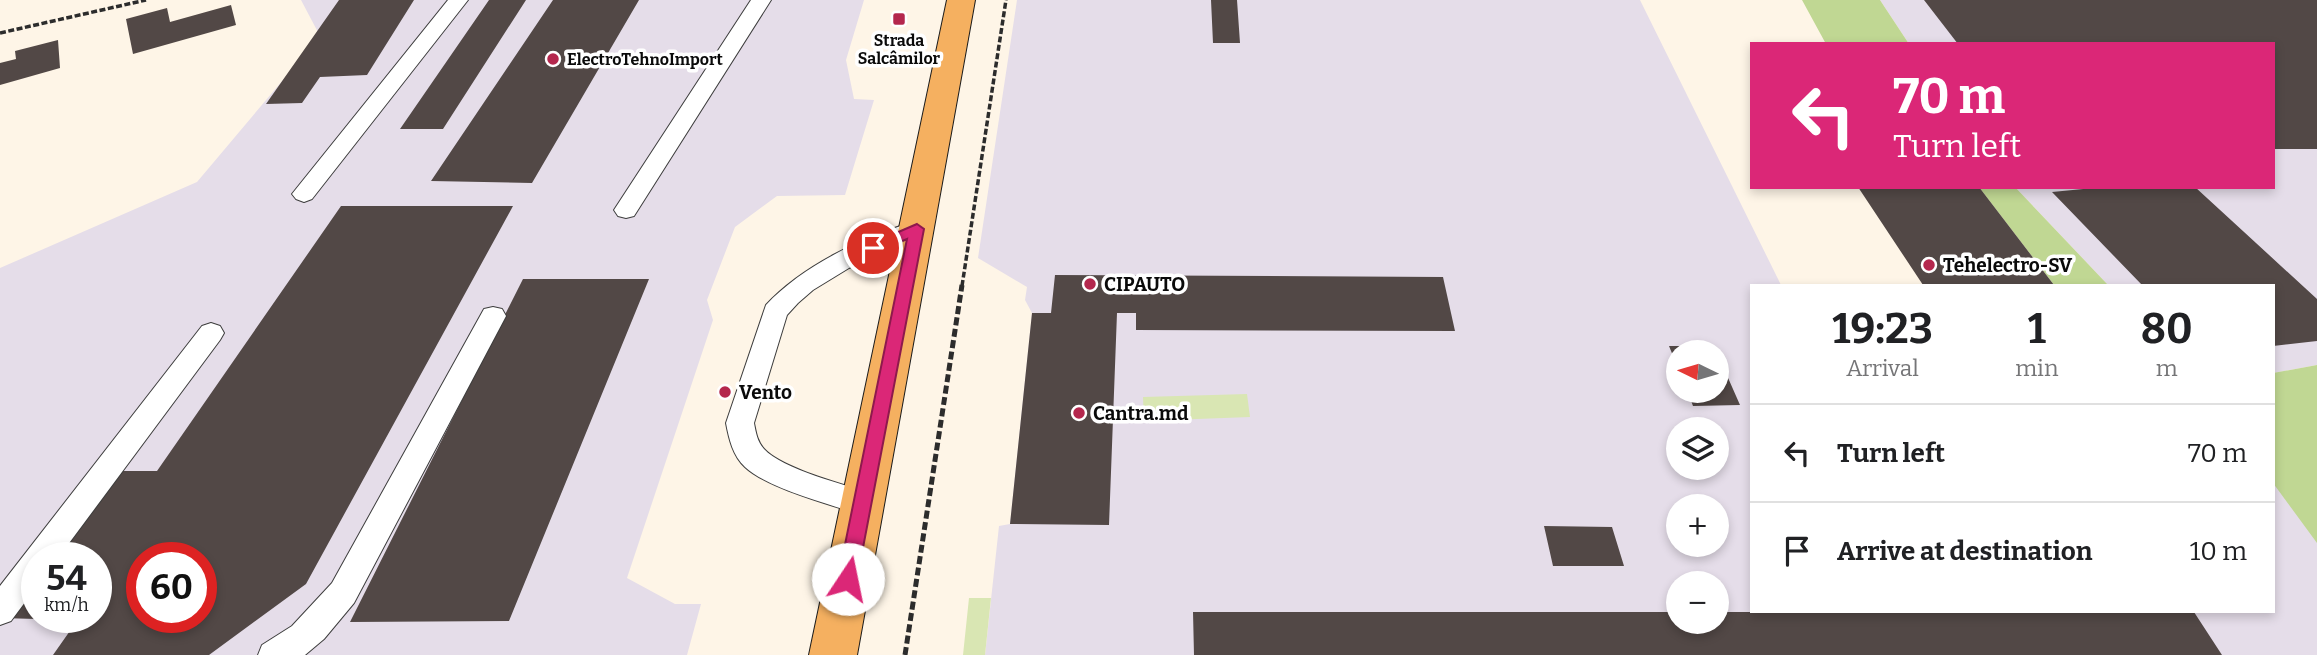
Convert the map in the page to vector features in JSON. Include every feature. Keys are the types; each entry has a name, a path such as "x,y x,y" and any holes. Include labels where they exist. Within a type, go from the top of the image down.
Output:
{"main road":[{"path":"833,655 961,0"}],"lane":[{"path":"304,194 458,0"},
{"path":"626,210 761,0"},
{"path":"862,503 775,472 755,459 744,443 740,423 775,312 785,298 818,274 917,229"},
{"path":"274,655 310,632 343,593 493,316"},
{"path":"52,542 211,333"},
{"path":"0,611 21,583"}],"path":[{"path":"0,33 146,0"},
{"path":"905,655 1006,0"}],"shaded area":[{"path":"301,0 864,0 846,60 854,99 874,100 845,195 777,196 735,227 707,300 713,320 627,578 675,604 701,604 687,655 0,655 0,268 197,182 320,36"},
{"path":"1017,0 1640,0 1781,284 1750,284 1750,613 2275,613 2275,421 2317,419 2317,655 985,655 999,526 1010,524 1032,313 1025,300 1027,287 978,258"},
{"path":"1880,0 2317,0 2317,365 2275,373 2275,284 2107,284 2017,189 2275,189 2275,42 1908,42"}],"green space":[{"path":"1802,0 1880,0 1908,42 1825,42"},
{"path":"1981,189 2017,189 2107,284 2053,284"},
{"path":"2317,365 2317,543 2275,486 2275,373"},
{"path":"1247,394 1250,417 1144,421 1143,397"},
{"path":"969,598 991,598 985,655 963,655"}],"building":[{"path":"339,0 414,0 367,75 320,77 302,103 266,104"},
{"path":"489,0 526,0 443,129 400,129"},
{"path":"553,0 639,0 532,183 431,181"},
{"path":"1211,0 1237,0 1240,43 1213,43"},
{"path":"1924,0 2317,0 2317,149 2275,149 2275,42 1956,42"},
{"path":"231,5 236,25 133,54 126,19 167,8 170,22"},
{"path":"58,40 60,68 0,85 0,63 16,59 15,51"},
{"path":"1859,189 1981,189 2053,284 1922,284"},
{"path":"2083,189 2197,189 2317,299 2317,341 2275,346 2275,284 2141,284 2052,192"},
{"path":"341,206 513,206 306,584 209,655 53,655 68,633 112,633 112,542 51,542 103,471 157,471"},
{"path":"1055,275 1443,277 1455,331 1136,330 1136,313 1117,313 1109,525 1010,524 1032,313 1051,313"},
{"path":"523,279 649,279 509,621 350,622"},
{"path":"1729,380 1740,405 1693,406 1692,403 1729,403"},
{"path":"1544,526 1612,527 1624,566 1553,566"},
{"path":"21,584 21,619 0,618 0,612"},
{"path":"1193,612 1666,612 1666,634 1729,634 1729,612 2195,613 2222,655 1194,655"}],"place":[{"name":"Strada Salcâmilor","path":"899,19"},
{"name":"ElectroTehnoImport","path":"553,59"},
{"name":"Tehelectro-SV","path":"1929,265"},
{"name":"CIPAUTO","path":"1090,284"},
{"name":"Vento","path":"725,392"},
{"name":"Cantra.md","path":"1079,413"}],"route":[{"path":"848,579 917,229 873,248"}]}
